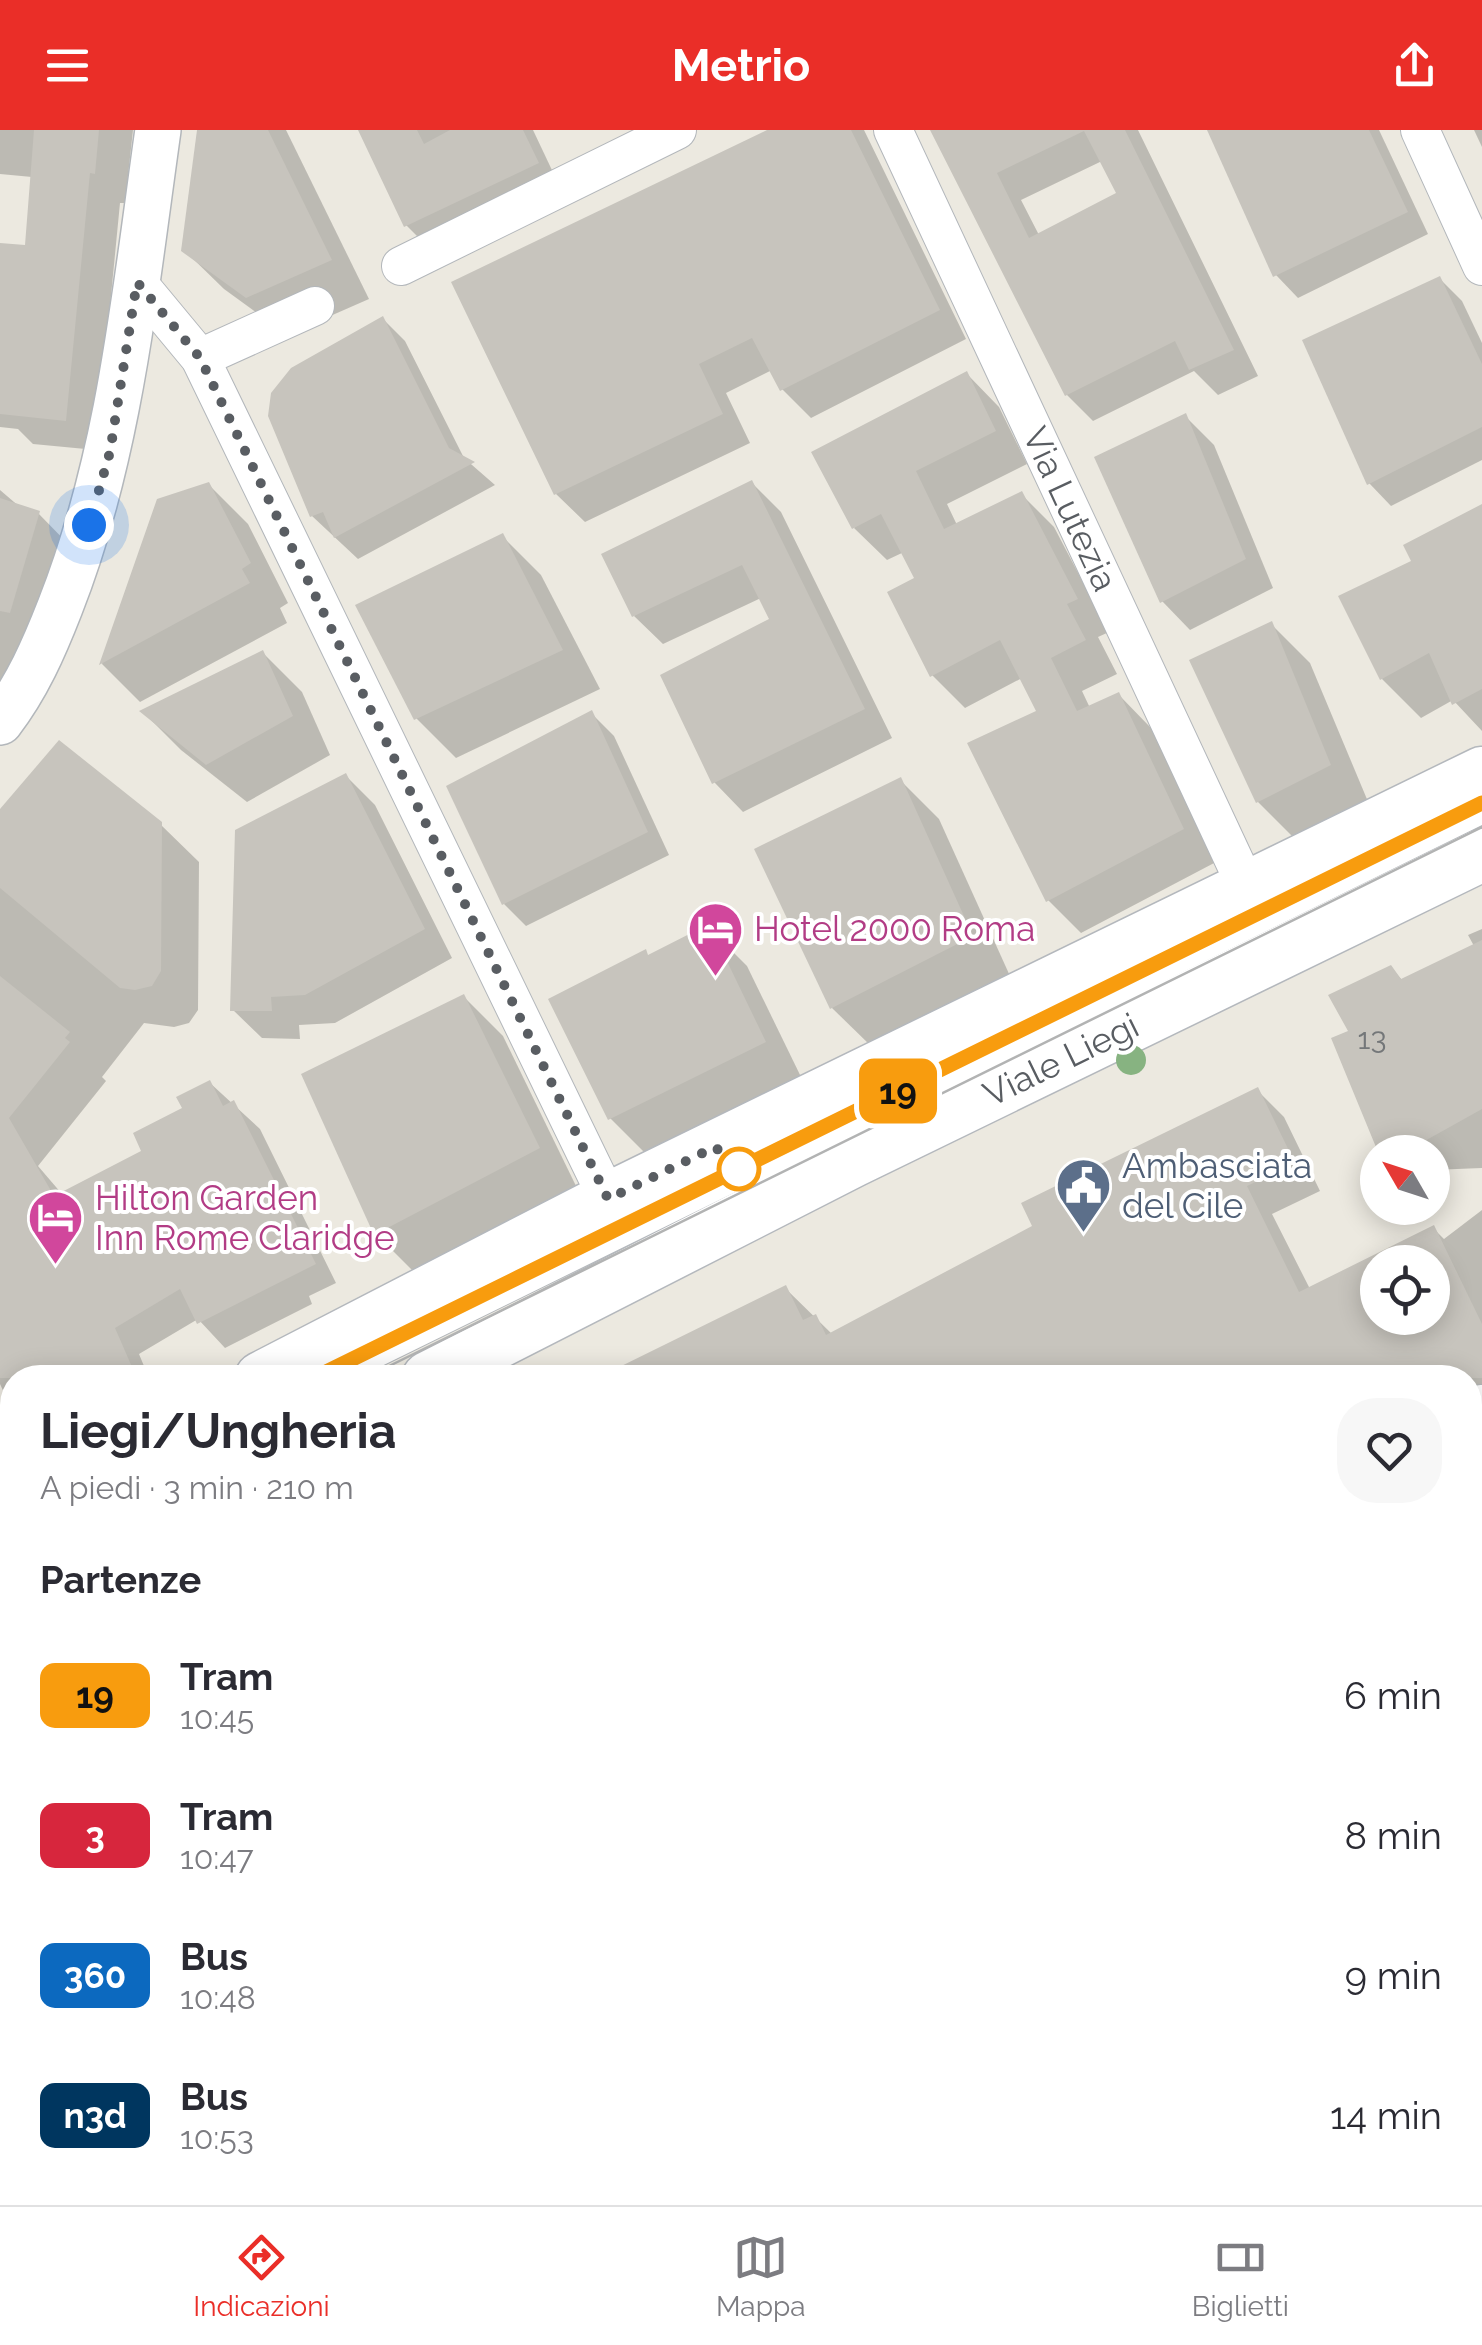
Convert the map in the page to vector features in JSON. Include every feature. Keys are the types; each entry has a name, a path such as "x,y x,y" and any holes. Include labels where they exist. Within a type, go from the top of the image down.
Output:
{"main road":[{"name":"Viale Liegi","path":"286,1365 608,1199 1482,773"},
{"name":"Viale Liegi","path":"453,1365 853,1161 1482,855"}],"street":[{"path":"0,722 31,674 49,634 96,504 110,452 158,130"},
{"path":"401,266 677,130"},
{"name":"Via Lutezia","path":"893,130 1248,888"},
{"path":"1420,130 1482,266"},
{"path":"137,282 200,358 608,1199"},
{"path":"200,358 314,306"}],"lane":[{"name":"Viale Liegi","path":"364,1365 1482,815"}],"building":[{"path":"34,130 99,130 95,174 90,173 66,421 0,414 0,243 25,245"},
{"path":"197,130 268,130 332,260 246,298 181,251"},
{"path":"358,130 417,130 424,144 450,130 523,130 539,163 404,227"},
{"path":"767,130 851,130 940,310 780,391 752,338 699,364 723,414 554,495 451,282"},
{"path":"930,130 1125,130 1234,350 1189,370 1175,341 1065,396","holes":["1084,131 1116,193 1029,238 997,173"]},
{"path":"1207,130 1369,130 1408,212 1273,277"},
{"path":"1440,276 1482,364 1482,427 1367,485 1302,340"},
{"path":"383,316 449,448 475,462 334,538 323,512 310,517 268,416 271,393 291,368"},
{"path":"967,371 996,431 916,471 944,529 1022,491 1078,599 1067,604 1086,640 1051,658 1077,711 1119,692 1184,829 1046,902 967,743 1036,711 1000,640 930,677 887,592 914,578 881,514 852,529 811,452"},
{"path":"1186,413 1246,559 1160,603 1094,457"},
{"path":"752,480 865,709 712,784 660,675 769,619 742,565 632,617 601,554"},
{"path":"209,482 251,563 242,569 250,583 99,665 157,499"},
{"path":"0,498 40,511 10,613 0,611"},
{"path":"1482,504 1482,689 1452,705 1429,653 1380,680 1338,596 1411,561 1403,545"},
{"path":"503,533 563,650 414,720 355,605"},
{"path":"1272,621 1331,765 1256,803 1189,660"},
{"path":"263,650 293,716 206,765 139,711"},
{"path":"592,710 648,832 502,905 446,786"},
{"path":"59,740 162,822 161,971 152,986 120,988 0,888 0,809"},
{"path":"346,773 425,929 305,995 271,997 272,1011 230,1011 235,830"},
{"path":"901,777 973,936 830,1009 754,849"},
{"path":"709,924 766,1042 608,1120 548,999 646,949 648,955"},
{"path":"1482,940 1482,1109 1435,1135 1371,1135 1331,1038 1348,1031 1328,995 1391,965 1401,979"},
{"path":"0,976 70,1032 65,1038 70,1042 9,1118 54,1196 141,1151 133,1133 182,1108 176,1097 210,1080 223,1106 234,1100 316,1264 197,1324 180,1289 115,1328 131,1365 0,1365"},
{"path":"464,994 540,1148 374,1235 301,1074"},
{"path":"1258,1087 1295,1163 1247,1186 1299,1292 1360,1262 1360,1335 1450,1335 1450,1258 1482,1324 1482,1365 623,1365 786,1285 803,1320 816,1314 826,1335 1032,1226 1021,1203"},
{"path":"1434,1225 1444,1245 1394,1245"}],"tram line":[{"name":"19","path":"340,1365 1482,803"},
{"path":"340,1365 1482,804"},
{"path":"391,1365 1482,827"}],"place":[{"name":"Hotel 2000 Roma","path":"715,978"},
{"name":"Ambasciata del Cile","path":"1083,1235"},
{"name":"Hilton Garden Inn Rome Claridge","path":"56,1267"}],"route":[{"path":"89,525 110,452 137,282 200,358 608,1199 715,1147 739,1169"}]}
